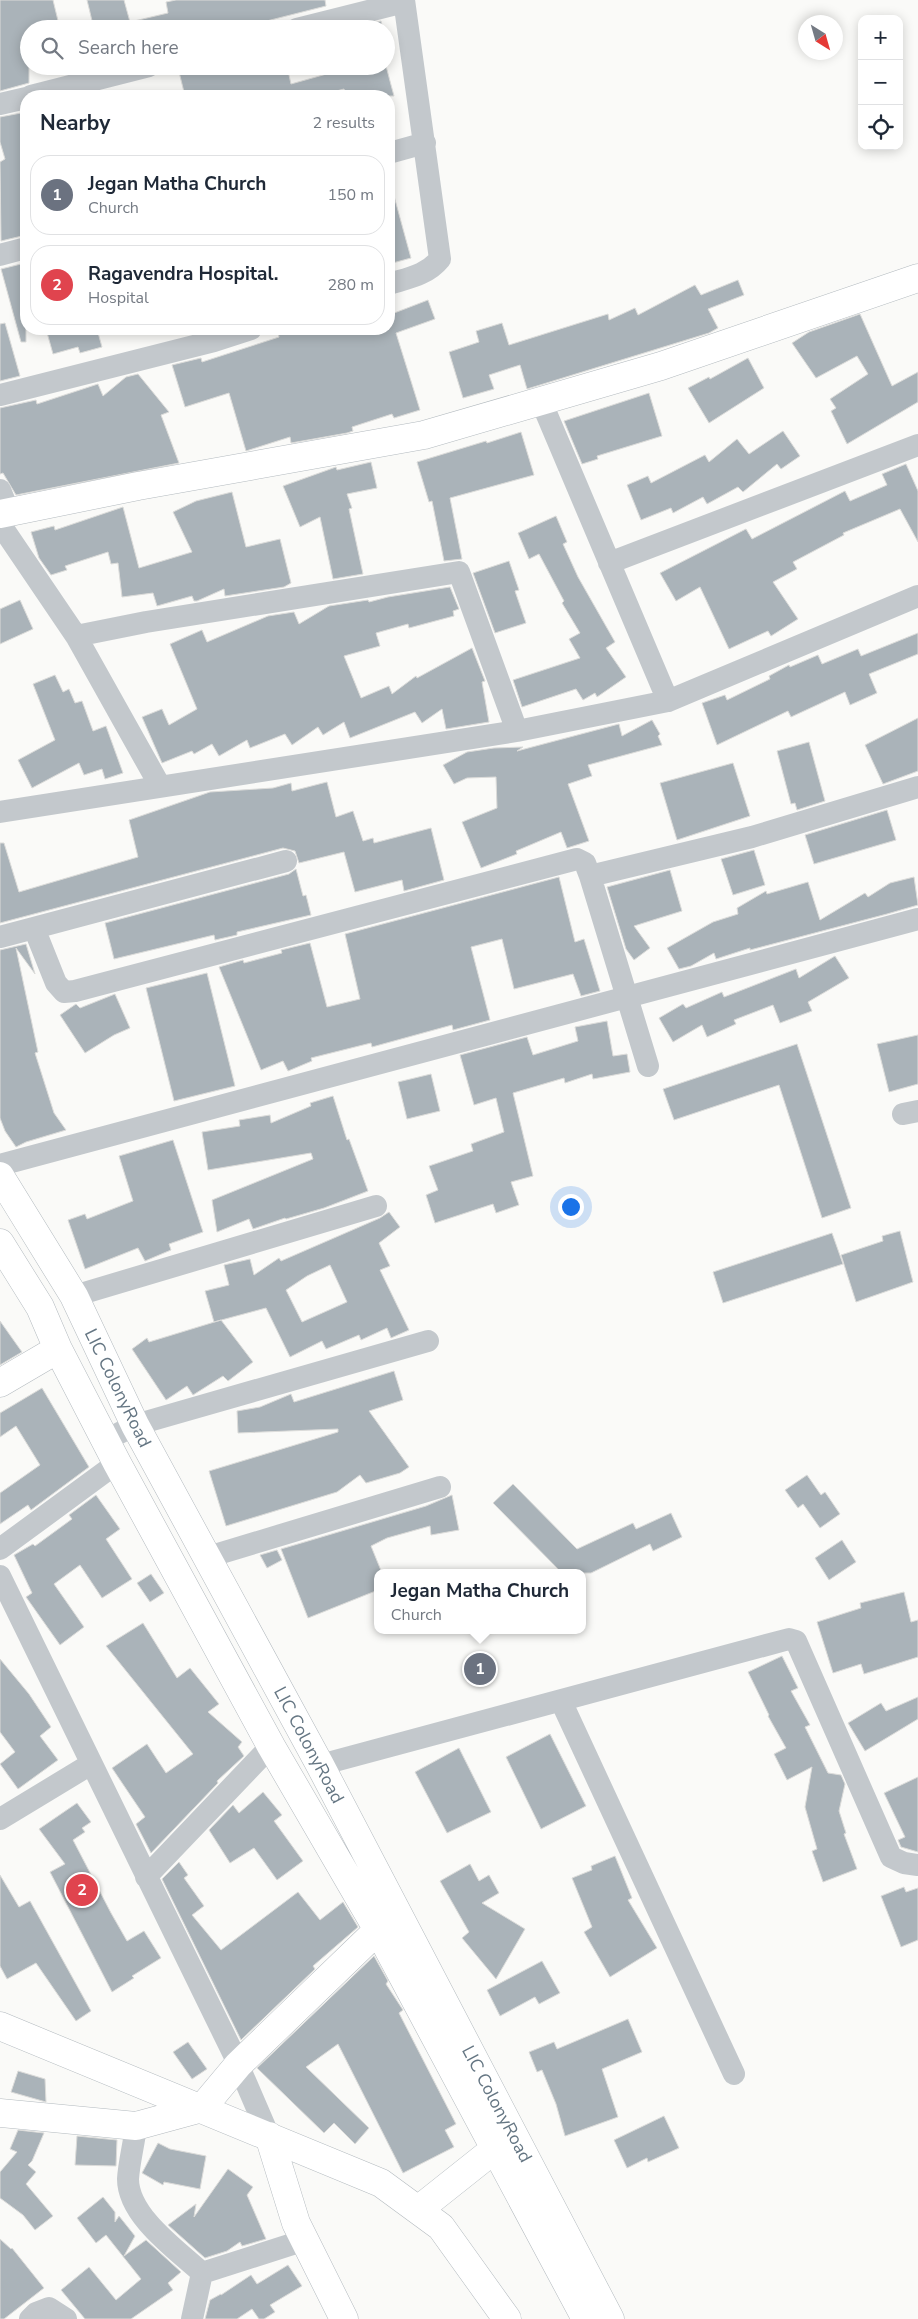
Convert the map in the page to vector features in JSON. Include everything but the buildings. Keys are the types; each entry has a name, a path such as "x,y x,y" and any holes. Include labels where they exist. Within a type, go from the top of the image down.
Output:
{"main road":[{"path":"2,510 424,435 661,366 918,278"},
{"name":"LIC ColonyRoad","path":"0,1176 74,1296 135,1424 320,1765 610,2319"},
{"name":"LIC ColonyRoad","path":"0,1243 40,1307 58,1349 111,1451 271,1746 378,1930 586,2319"},
{"path":"0,1383 58,1349"},
{"path":"0,2112 136,2126 202,2108 238,2065 378,1930"},
{"path":"0,2026 381,2183 440,2227 507,2319"},
{"path":"269,2136 296,2223 344,2319"},
{"path":"418,2210 496,2148"}],"street":[{"path":"331,20 404,1 440,259 430,269 421,274 395,282"},
{"path":"56,90 115,75"},
{"path":"0,104 20,99"},
{"path":"395,151 424,143"},
{"path":"0,255 20,250"},
{"path":"0,395 232,335"},
{"path":"541,401 668,701"},
{"path":"609,562 918,445"},
{"path":"2,510 76,636 160,786"},
{"path":"76,636 146,622 459,572 517,730"},
{"path":"0,812 517,730 668,701 918,596"},
{"path":"590,876 752,837 918,788"},
{"path":"34,928 56,984 64,992 74,991 577,858 585,863 590,876 648,1066"},
{"path":"0,937 286,861"},
{"path":"0,1165 918,920"},
{"path":"74,1296 376,1206"},
{"path":"0,1549 111,1451 135,1424 428,1340"},
{"path":"208,1557 440,1487"},
{"path":"0,1576 238,2065 269,2136"},
{"path":"320,1765 788,1639 796,1640 891,1857 904,1863 918,1865"},
{"path":"561,1701 734,2074"},
{"path":"146,1877 271,1746"},
{"path":"0,1819 91,1764"},
{"path":"136,2126 128,2180 132,2201 145,2220 202,2273"},
{"path":"202,2273 305,2240"},
{"path":"192,2319 202,2273"},
{"path":"30,2319 36,2313 49,2308 66,2319"}],"place":[{"name":"Jegan Matha Church","path":"480,1669"},
{"name":"Ragavendra Hospital.","path":"82,1890"}]}
